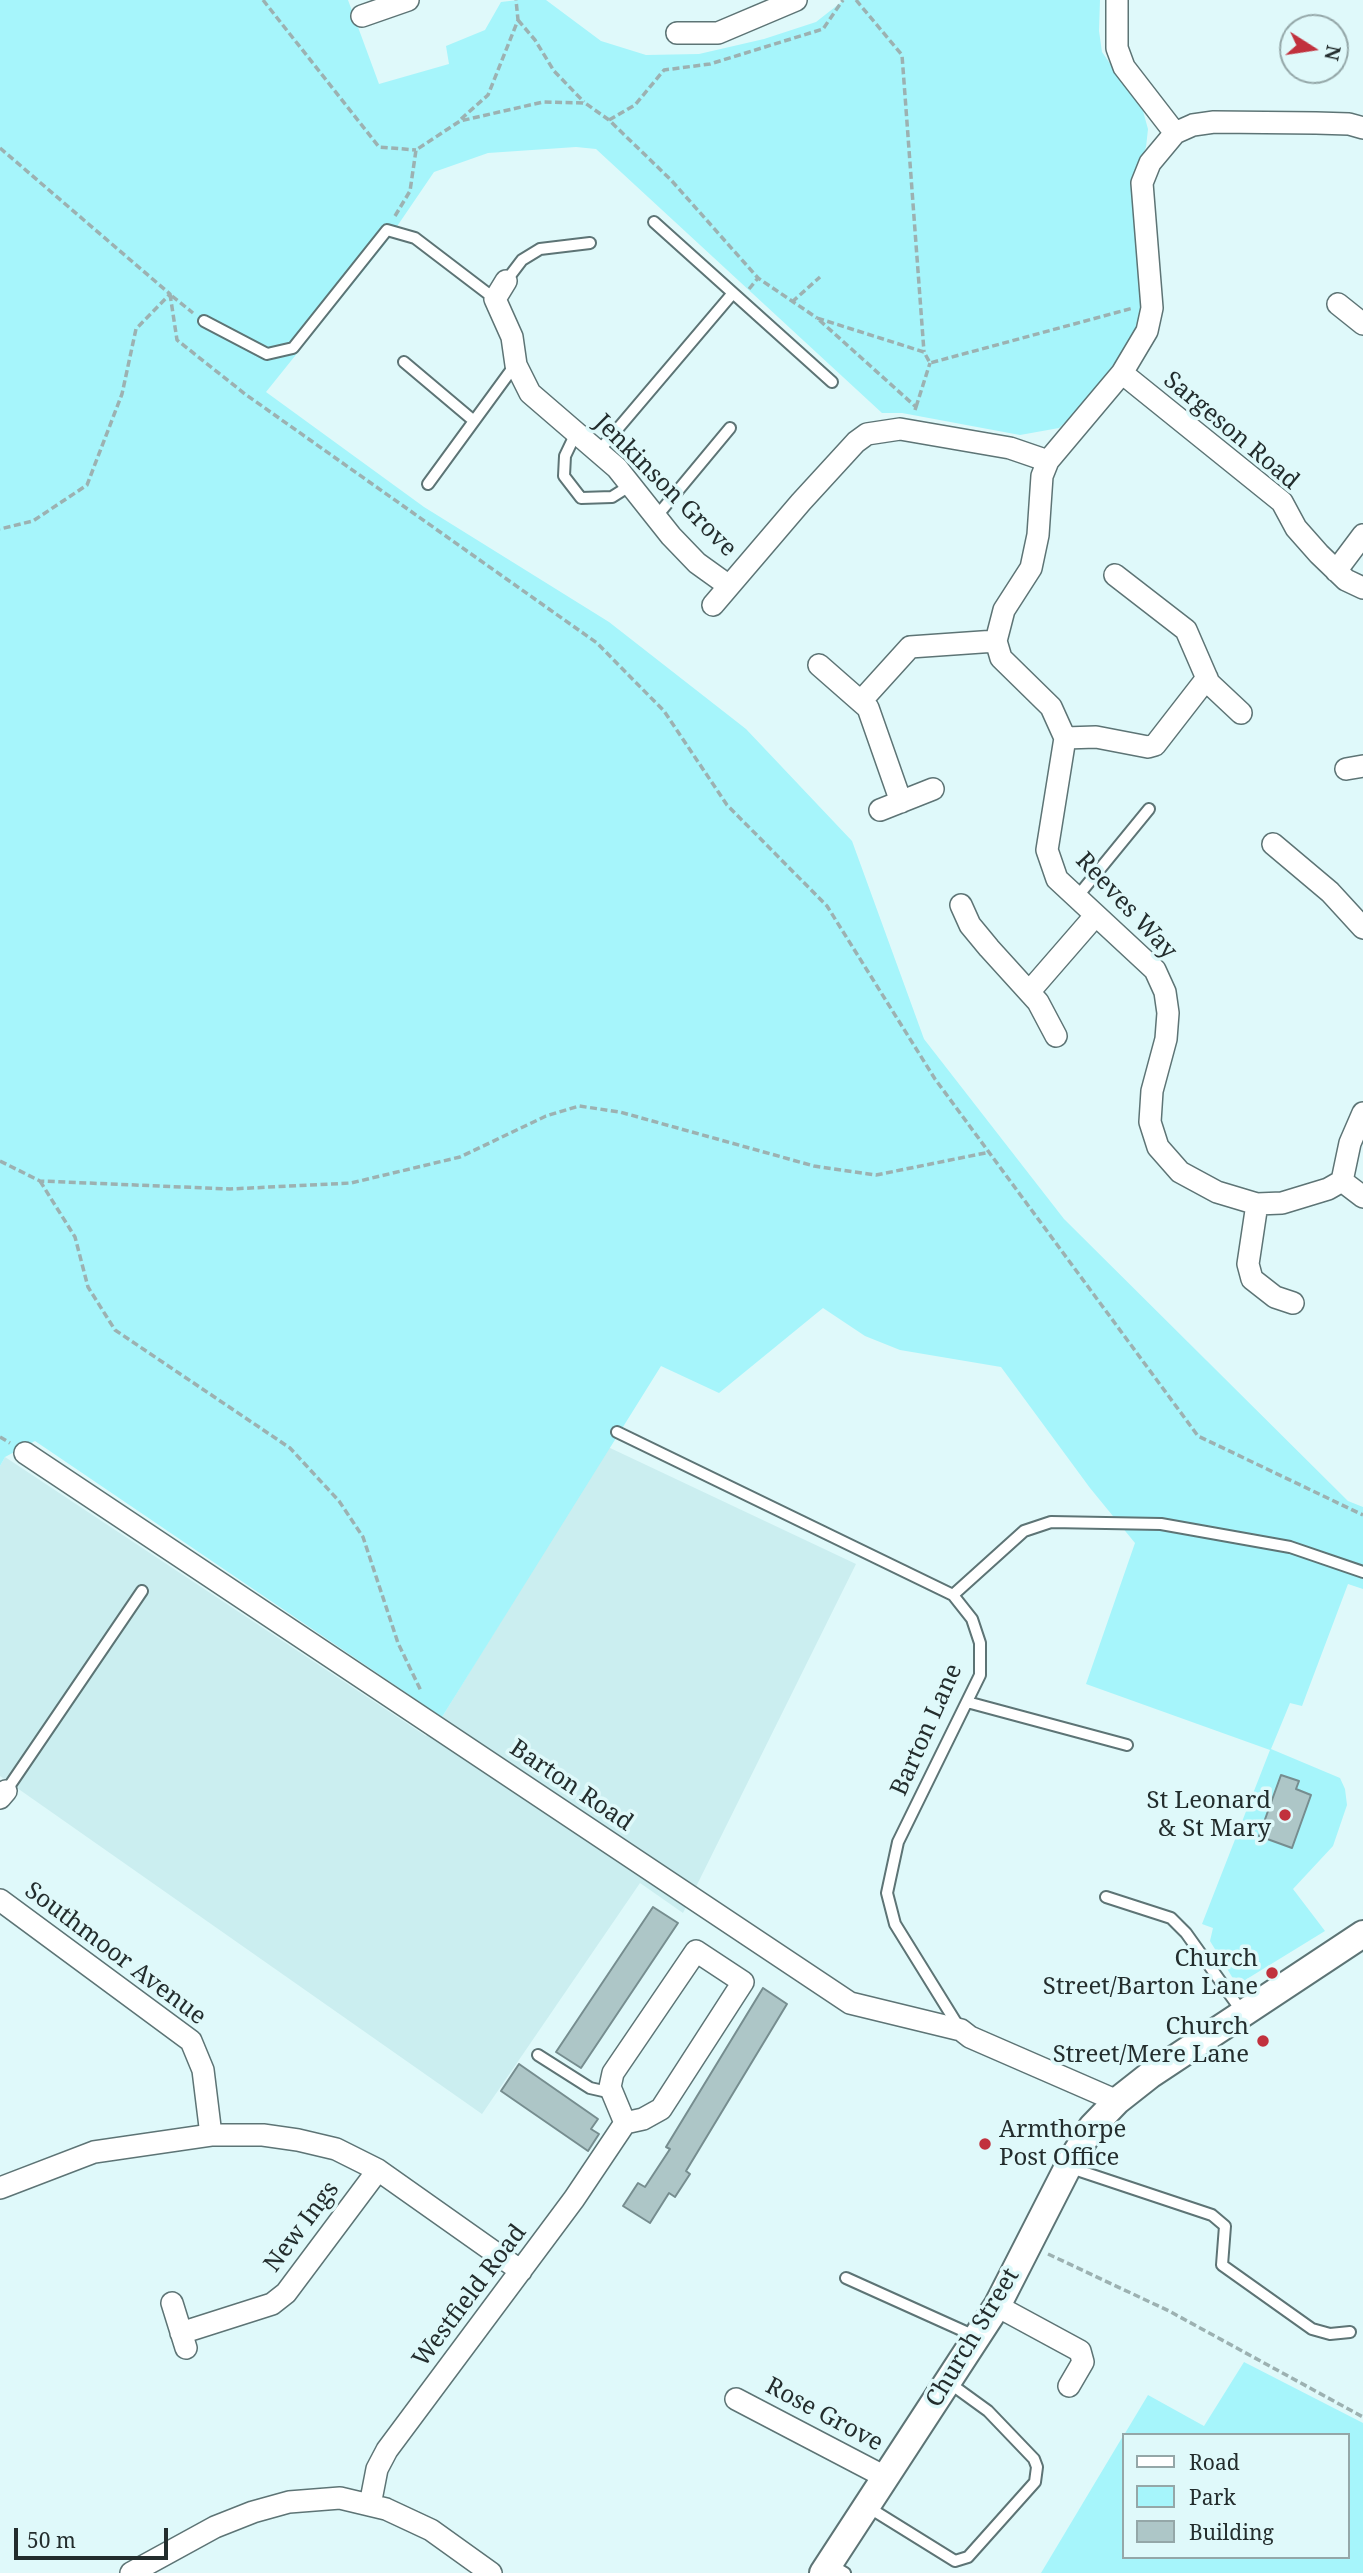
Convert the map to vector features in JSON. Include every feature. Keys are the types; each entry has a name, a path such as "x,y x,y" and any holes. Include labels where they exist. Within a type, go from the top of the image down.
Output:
{"street":[{"path":"362,16 408,0"},
{"path":"677,33 718,33 796,0"},
{"path":"1117,0 1118,48 1124,68 1175,133"},
{"path":"1207,678 1155,744 1148,747 1096,737 1065,738 1051,707 1001,658 996,641 1004,610 1031,568 1038,535 1042,476 1048,461 1122,373 1147,331 1152,303 1142,183 1150,163 1175,133 1214,122 1349,124 1363,128"},
{"path":"495,299 506,281"},
{"name":"Jenkinson Grove","path":"495,299 512,337 516,365 530,393 598,452 631,485 697,563 729,586"},
{"path":"1338,304 1363,324"},
{"name":"Sargeson Road","path":"1122,373 1282,502 1296,528 1336,570 1363,588"},
{"name":"Jenkinson Grove","path":"713,605 856,442 883,430 914,432 1010,448 1048,461"},
{"path":"1336,570 1363,535"},
{"path":"1115,575 1186,630 1207,678 1218,694 1241,713"},
{"path":"862,700 910,647 996,641"},
{"path":"819,666 862,700 868,708 901,802"},
{"name":"Reeves Way","path":"1065,738 1047,850 1057,879 1155,970 1165,992 1168,1013 1166,1038 1152,1091 1150,1122 1158,1147 1180,1172 1217,1192 1257,1204 1282,1203 1328,1189 1342,1181"},
{"path":"880,810 933,789"},
{"path":"1273,844 1330,892 1363,928"},
{"path":"961,905 976,933 1038,1002 1056,1036"},
{"path":"1029,992 1095,916"},
{"path":"1363,1113 1350,1143 1342,1181 1363,1197"},
{"path":"1257,1204 1248,1264 1252,1279 1275,1297 1293,1303"},
{"name":"Barton Road","path":"25,1453 850,2003 961,2030 970,2037 1117,2101"},
{"name":"Southmoor Avenue","path":"0,1900 191,2040 203,2070 211,2134"},
{"name":"Church Street","path":"833,2570 867,2507 997,2306 1068,2167 1092,2127 1117,2101 1363,1934"},
{"path":"696,1951 743,1982 661,2109 643,2119 625,2123 612,2093 613,2073 696,1951"},
{"name":"Westfield Road","path":"370,2505 377,2469 387,2450 522,2271 625,2123"},
{"path":"0,2188 94,2152 211,2134 263,2135 298,2140 336,2149 378,2170 522,2271"},
{"name":"New Ings","path":"172,2303 183,2340 272,2304 286,2293 378,2170"},
{"path":"997,2306 1080,2351 1083,2362 1069,2386"},
{"name":"Rose Grove","path":"736,2399 887,2478"},
{"path":"131,2573 215,2527 277,2505 340,2498 386,2509 431,2530 491,2573"}],"lane":[{"path":"654,222 832,382"},
{"path":"204,321 267,354 293,348 387,230 415,238 495,299"},
{"path":"506,281 523,260 540,249 590,243"},
{"path":"598,452 733,293"},
{"path":"404,362 474,421"},
{"path":"428,484 516,365"},
{"path":"656,517 730,428"},
{"path":"576,433 565,456 564,476 581,498 612,497 631,485"},
{"path":"1076,897 1149,809"},
{"name":"Barton Lane","path":"617,1432 953,1595 972,1619 980,1643 980,1675 898,1842 887,1893 895,1924 961,2030"},
{"path":"953,1595 1024,1531 1051,1522 1161,1524 1290,1547 1363,1572"},
{"path":"3,1795 142,1591"},
{"path":"967,1702 1127,1745"},
{"path":"1106,1897 1171,1918 1186,1933 1243,2013"},
{"path":"538,2055 590,2088 612,2093"},
{"path":"1068,2167 1212,2215 1225,2226 1222,2265 1312,2329 1330,2334 1350,2332"},
{"path":"846,2278 976,2337"},
{"path":"867,2507 955,2561 968,2557 1035,2482 1037,2467 1034,2459 988,2411 948,2382"}],"path":[{"path":"263,0 379,147 416,150 460,121 488,95 518,20 516,0"},
{"path":"610,120 635,105 664,70 710,64 823,29 844,0"},
{"path":"856,0 902,55 924,352 930,363 916,407 914,432"},
{"path":"518,20 535,40 554,71 586,103 610,120 671,180 758,278 817,318 916,407"},
{"path":"460,121 543,102 586,103"},
{"path":"0,148 170,295 204,321"},
{"path":"387,230 410,191 416,150"},
{"path":"792,302 820,277"},
{"path":"0,528 33,522 87,485 122,394 136,330 170,295"},
{"path":"170,295 177,340 245,394 597,643 664,711 727,805 827,906 935,1080 991,1152 1198,1436 1363,1515"},
{"path":"930,363 1152,303"},
{"path":"817,318 924,352"},
{"path":"0,1161 40,1181 230,1189 351,1183 460,1157 546,1116 579,1106 620,1112 814,1166 876,1175 991,1152"},
{"path":"40,1181 75,1237 88,1287 115,1330 290,1448 339,1501 363,1537 398,1643 424,1699 426,1722"},
{"path":"1028,2244 1169,2311 1363,2417"}],"shaded area":[{"path":"608,1447 856,1564 683,1913 640,1883 482,2114 0,1776 0,1466 5,1457 426,1736 442,1717"}],"green space":[{"path":"0,0 348,0 379,84 449,64 446,46 485,30 501,2 518,0 546,0 601,41 646,55 699,54 764,39 816,22 844,0 1100,0 1099,31 1102,52 1143,111 1148,129 1146,147 1136,172 1141,312 1133,338 1081,408 1059,428 1020,435 902,413 882,413 596,149 576,147 488,153 434,172 385,244 266,392 424,507 609,622 746,729 852,841 924,1039 1064,1219 1348,1501 1363,1507 1363,1589 1348,1584 1302,1706 1290,1703 1271,1749 1340,1778 1345,1789 1347,1805 1333,1846 1293,1889 1325,1931 1237,1985 1210,1941 1213,1928 1202,1924 1270,1750 1086,1684 1135,1543 1090,1488 1001,1367 900,1350 865,1336 823,1308 719,1393 661,1366 442,1717 35,1441 5,1457 0,1466"},
{"path":"1244,2362 1363,2423 1363,2573 1041,2573 1122,2438 1122,2559 1349,2559 1349,2433 1125,2433 1148,2395 1204,2426"}],"building":[{"name":"St Leonard & St Mary","path":"1281,1775 1299,1781 1296,1789 1311,1795 1292,1848 1259,1836"},
{"path":"653,1907 678,1923 581,2068 556,2052"},
{"path":"763,1988 787,2004 686,2171 690,2174 675,2197 669,2193 650,2223 623,2206 638,2183 645,2187 670,2149 666,2147"},
{"path":"519,2064 598,2119 591,2129 599,2134 588,2151 501,2091"}],"place":[{"name":"St Leonard & St Mary","path":"1285,1815"},
{"name":"Church Street/Barton Lane","path":"1272,1973"},
{"name":"Church Street/Mere Lane","path":"1263,2041"},
{"name":"Armthorpe Post Office","path":"985,2144"}]}
